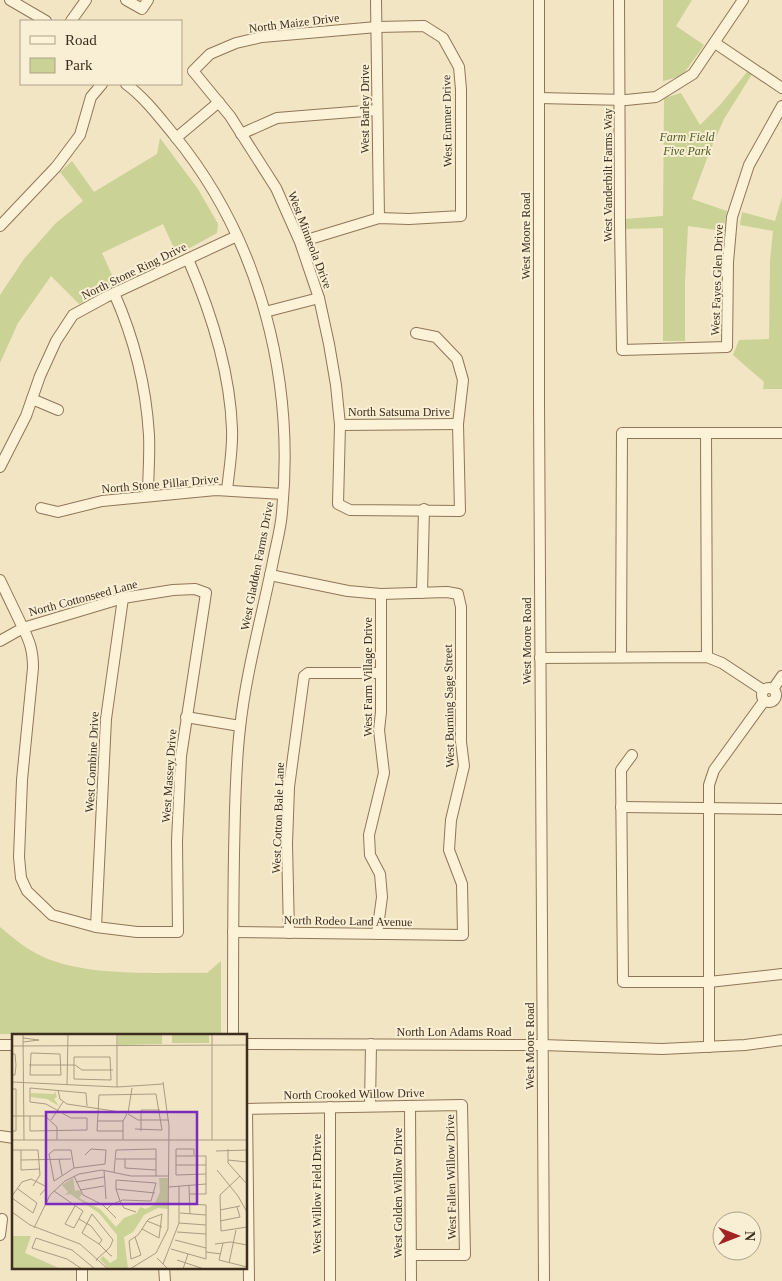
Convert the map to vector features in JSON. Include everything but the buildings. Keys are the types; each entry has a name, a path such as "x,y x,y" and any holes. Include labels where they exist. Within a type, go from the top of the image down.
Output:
{"street":[{"path":"10,0 44,20"},
{"path":"72,20 86,0"},
{"path":"126,0 145,4"},
{"name":"West Barley Drive","path":"376,0 378,27 379,218"},
{"name":"West Moore Road","path":"539,0 540,658 544,1281"},
{"name":"West Vanderbilt Farms Way","path":"619,0 622,350 727,347"},
{"path":"539,98 620,100 656,97 693,74 743,0"},
{"name":"West Emmer Drive","path":"378,27 424,26 442,38 459,67 461,89 461,216 409,219 379,218"},
{"name":"North Maize Drive","path":"193,71 210,54 236,43 262,37 378,27"},
{"path":"715,43 782,88"},
{"name":"West Minneola Drive","path":"193,71 219,102 276,188 300,242 319,298 330,344 340,425 338,504 350,510 424,509"},
{"path":"0,226 56,167 80,135 91,97 101,85"},
{"name":"West Gladden Farms Drive","path":"127,85 141,95 194,160 237,236 256,283 273,339 281,388 285,435 282,513 240,726 236,778 233,1034"},
{"path":"176,138 219,102"},
{"name":"West Fayes Glen Drive","path":"727,347 728,262 732,217 749,165 782,106"},
{"path":"241,134 277,118 377,110"},
{"path":"300,242 379,218"},
{"name":"North Stone Ring Drive","path":"0,467 26,416 40,376 56,340 73,315 114,293 237,236"},
{"path":"188,259 204,296 225,368 233,430 227,490"},
{"path":"114,293 124,314 142,371 149,435 148,496"},
{"path":"265,312 319,298"},
{"path":"270,575 348,591 381,594 422,593 424,509 460,511 458,424 463,380 457,359 436,337 416,333"},
{"path":"32,399 58,410"},
{"name":"North Satsuma Drive","path":"340,425 458,424"},
{"path":"621,657 622,433 782,433"},
{"path":"706,433 707,657"},
{"name":"North Stone Pillar Drive","path":"41,508 58,512 102,501 216,490 283,494"},
{"path":"0,580 32,650 33,668 22,780 19,857 21,878 28,891 52,914 96,927"},
{"name":"North Cottonseed Lane","path":"0,641 23,628 123,598 173,590 195,590 206,593"},
{"name":"West Massey Drive","path":"96,927 137,932 178,932 177,841 180,756 206,593"},
{"name":"West Burning Sage Street","path":"422,593 458,594 461,607 461,742 464,766 451,820 449,850 462,884 462,935"},
{"name":"West Farm Village Drive","path":"377,934 382,898 380,874 370,855 369,835 384,774 379,730 381,712 381,594"},
{"name":"West Combine Drive","path":"96,927 106,719 123,598"},
{"path":"540,658 707,657 722,663 771,697"},
{"name":"West Cotton Bale Lane","path":"289,933 287,844 289,787 304,676 308,673 381,673"},
{"path":"709,1047 709,785 714,770 771,697 782,676"},
{"path":"186,717 240,726"},
{"path":"632,756 621,770 623,982 709,982 782,974"},
{"path":"622,807 782,809"},
{"name":"North Rodeo Land Avenue","path":"233,932 462,935"},
{"name":"North Lon Adams Road","path":"248,1044 542,1045 662,1049 745,1045 782,1040"},
{"path":"370,1106 371,1044"},
{"name":"North Crooked Willow Drive","path":"248,1109 462,1105"},
{"name":"West Fallen Willow Drive","path":"411,1255 464,1254 462,1105"},
{"name":"West Golden Willow Drive","path":"410,1106 411,1281"},
{"name":"West Willow Field Drive","path":"330,1107 330,1281"},
{"path":"248,1195 249,1281"},
{"path":"0,1235 1,1219"},
{"path":"82,1268 82,1281"},
{"path":"164,1268 165,1281"}],"green space":[{"path":"663,0 692,0 676,26 704,45 682,76 663,81"},
{"name":"Farm Field Five Park","path":"747,72 752,74 724,119 692,199 727,211 723,231 688,226 685,282 685,341 663,341 663,228 624,229 624,219 663,216 664,98 681,93 700,125 720,105"},
{"path":"160,138 198,189 218,224 217,233 177,255 163,224 102,253 116,284 79,304 51,276 18,323 0,363 0,295 24,259 56,223 83,201 60,172 72,161 94,192 157,154"},
{"path":"782,197 782,389 763,389 764,382 733,355 739,340 769,339 770,261 773,231 740,225 742,212 775,221"},
{"path":"0,927 22,945 41,956 66,965 86,969 126,972 207,973 221,961 221,1034 0,1034"}]}
